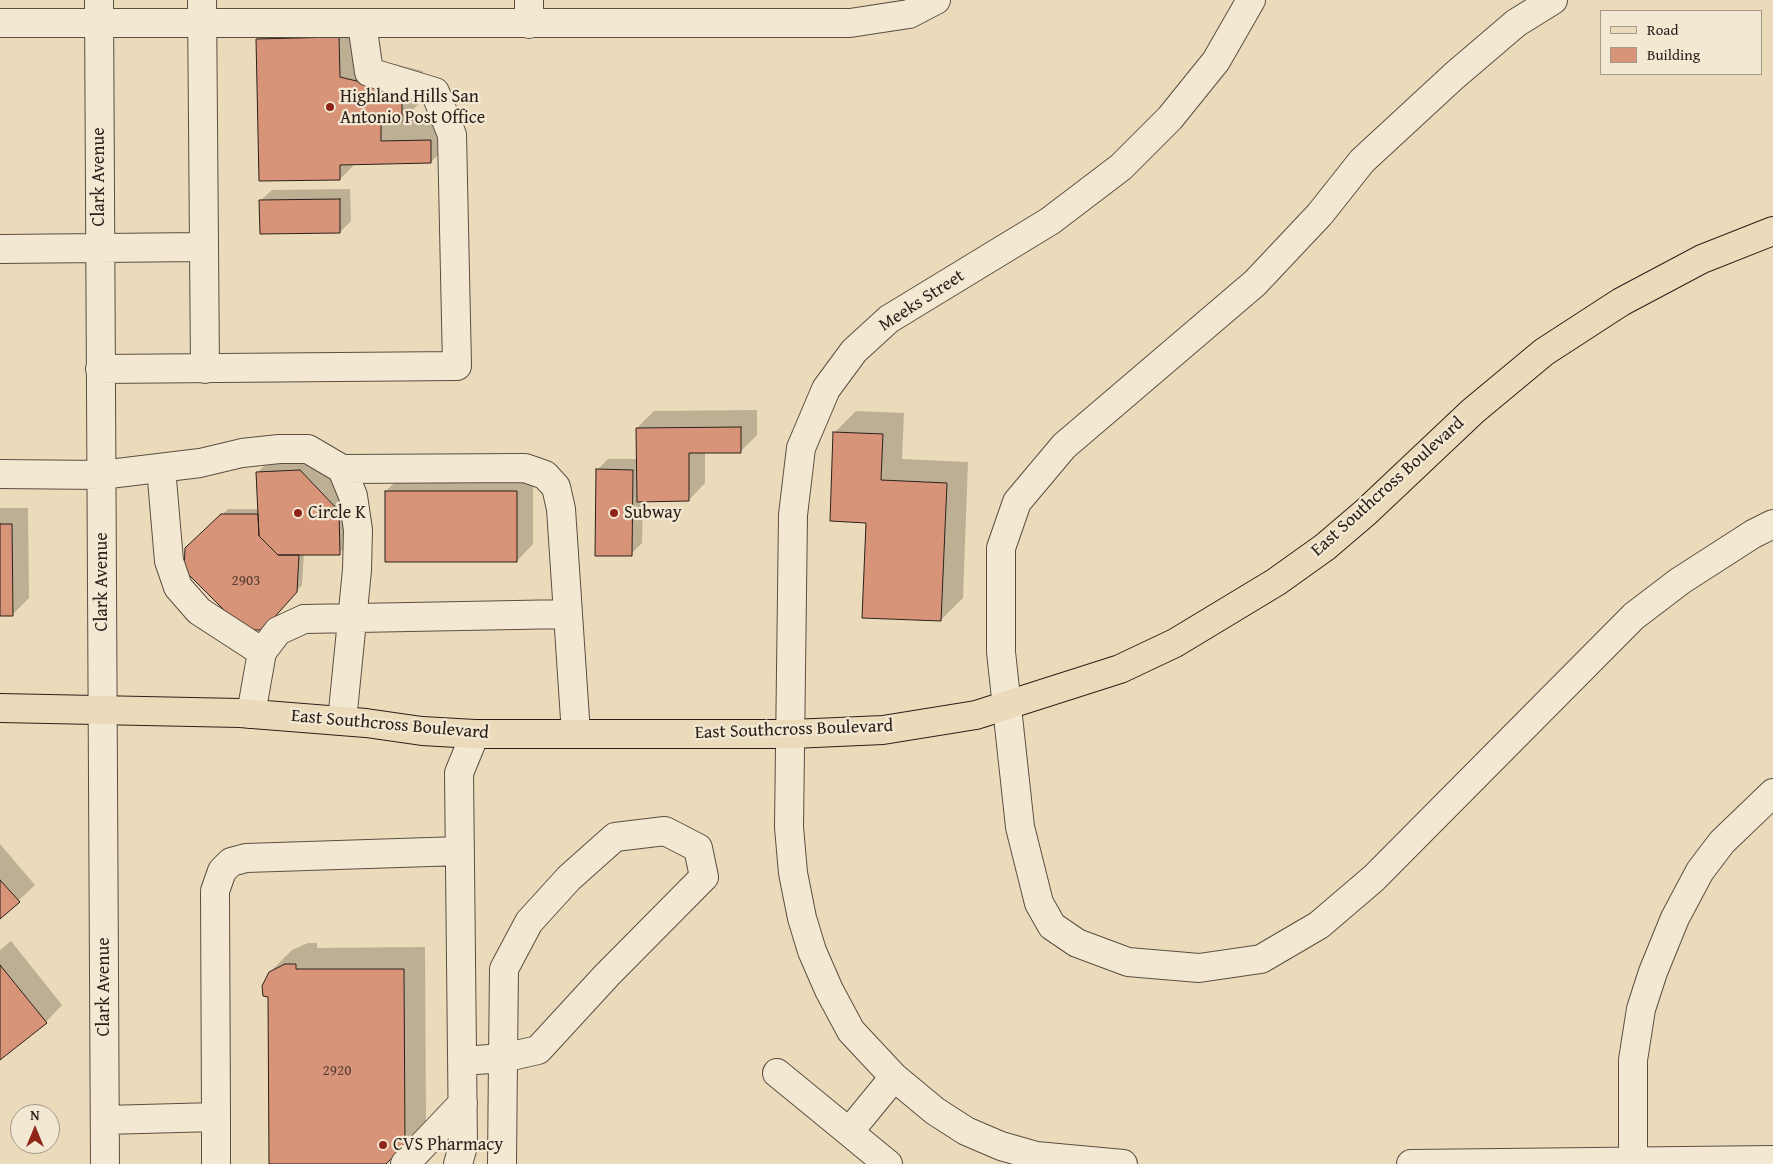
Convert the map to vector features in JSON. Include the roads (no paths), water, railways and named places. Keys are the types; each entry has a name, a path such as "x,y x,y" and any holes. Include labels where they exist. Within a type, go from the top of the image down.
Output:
{"main road":[{"name":"East Southcross Boulevard","path":"0,708 103,708 251,714 342,721 422,731 475,734 792,734 883,730 976,715 1120,669 1175,643 1276,582 1325,547 1366,512 1474,410 1544,352 1629,297 1702,259 1773,231"}],"street":[{"path":"0,23 99,12 202,12 362,24 529,12 850,23 909,14 936,0"},
{"name":"Meeks Street","path":"1123,1164 1036,1156 1001,1146 966,1131 936,1111 894,1078 851,1031 812,951 793,873 789,827 792,734 793,515 801,448 826,389 854,351 889,319 1050,221 1121,167 1170,118 1216,61 1250,0"},
{"path":"1553,0 1516,23 1446,82 1362,161 1320,214 1255,283 1064,446 1017,502 1001,548 1002,652 1020,827 1038,903 1052,926 1077,943 1128,962 1199,968 1260,959 1319,925 1374,878 1634,616 1680,581 1753,534 1773,524"},
{"name":"Clark Avenue","path":"99,12 105,1164"},
{"path":"202,12 202,247 205,369"},
{"path":"100,369 457,366 452,136 435,92 368,72 362,24"},
{"path":"0,249 202,247"},
{"path":"0,474 101,475 200,463 242,453 308,449 342,469 525,468 545,475 556,487 561,509 576,734"},
{"path":"161,468 169,561 178,587 198,611 262,652"},
{"path":"342,469 353,496 358,530 353,618 342,721"},
{"path":"251,714 262,652 278,631 304,619 568,614"},
{"path":"458,1164 464,1146 459,773 475,734"},
{"path":"1633,1160 1633,1060 1641,1009 1653,972 1675,918 1700,872 1722,842 1773,793"},
{"path":"463,1062 503,1058 538,1050 607,975 704,877 698,848 665,831 615,837 569,878 529,922 504,968 503,1058 502,1164"},
{"path":"216,1164 215,891 222,871 231,862 246,858 460,851"},
{"path":"777,1073 888,1164"},
{"path":"849,1132 894,1078"},
{"path":"404,1164 463,1103"},
{"path":"105,1120 216,1117"},
{"path":"1411,1164 1633,1160 1773,1160"}],"place":[{"name":"Highland Hills San Antonio Post Office","path":"330,107"},
{"name":"Circle K","path":"298,513"},
{"name":"Subway","path":"614,513"},
{"name":"CVS Pharmacy","path":"383,1145"}]}
